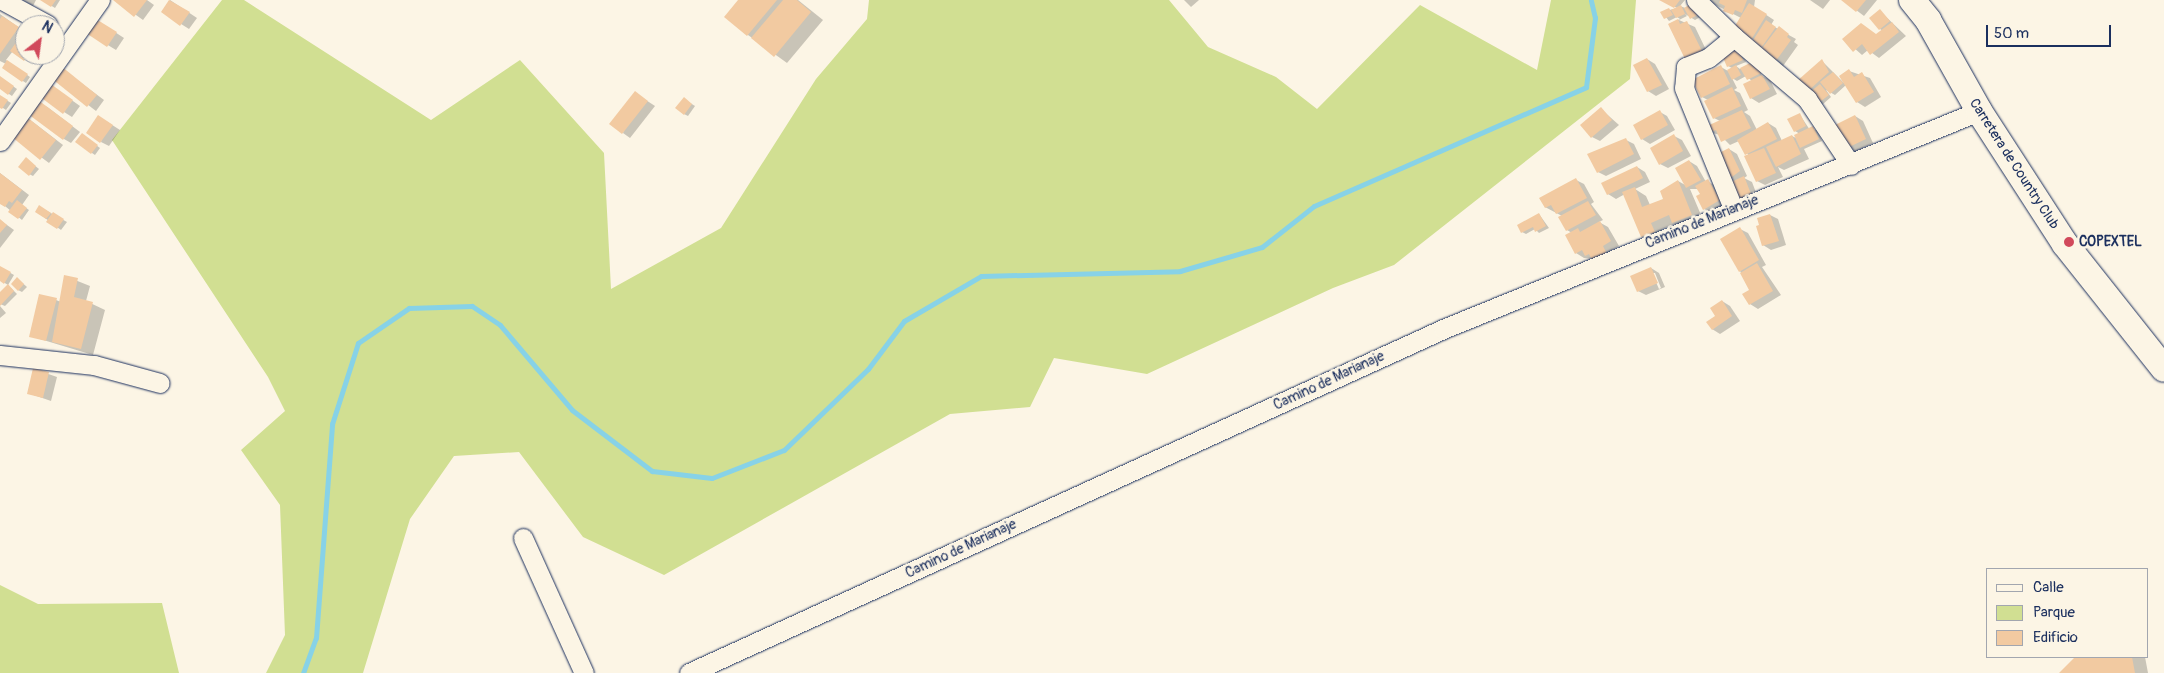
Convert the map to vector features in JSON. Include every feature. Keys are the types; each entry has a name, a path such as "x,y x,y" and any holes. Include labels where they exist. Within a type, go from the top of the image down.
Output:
{"street":[{"path":"2,0 30,15"},
{"path":"0,141 100,0"},
{"path":"1696,0 1734,37 1807,98 1851,164"},
{"name":"Carretera de Country Club","path":"1912,0 1928,20 1979,111 2065,244 2164,369"},
{"path":"65,34 74,39"},
{"path":"1733,208 1684,88 1686,67 1708,58 1734,37"},
{"name":"Camino de Marianaje","path":"689,673 1443,329 1733,208 1851,164 1979,111"},
{"path":"0,355 94,365 160,383"},
{"path":"523,538 584,673"}],"green space":[{"path":"222,0 244,0 431,120 520,60 604,153 611,289 721,228 816,79 867,19 869,0 1169,0 1208,47 1276,77 1317,109 1420,5 1537,70 1551,0 1636,0 1630,79 1394,265 1333,288 1147,374 1054,358 1030,407 950,414 664,575 583,537 519,452 454,456 410,519 363,673 266,673 285,635 280,505 241,450 285,411 268,377 112,140"},
{"path":"0,585 38,604 162,603 179,673 0,673"}],"building":[{"path":"40,0 56,0 51,7"},
{"path":"113,0 147,0 134,17"},
{"path":"169,0 190,12 180,26 161,12"},
{"path":"738,0 777,0 747,36 724,17"},
{"path":"783,0 797,0 811,12 774,57 751,38"},
{"path":"1659,0 1680,0 1674,8"},
{"path":"1720,0 1747,0 1742,13 1735,10 1733,15 1723,11 1725,6 1719,3"},
{"path":"1841,0 1866,0 1856,12"},
{"path":"1694,2 1701,13 1690,19 1684,8"},
{"path":"1749,3 1767,14 1751,40 1733,29"},
{"path":"1681,5 1685,14 1676,18 1671,10"},
{"path":"1669,8 1673,15 1664,19 1660,12"},
{"path":"1880,9 1890,21 1879,30 1869,18"},
{"path":"2,16 15,24 15,33 0,54 0,19"},
{"path":"96,19 117,32 107,47 86,33"},
{"path":"1678,19 1680,24 1687,21 1702,51 1685,59 1668,24"},
{"path":"1766,20 1776,27 1761,48 1752,42"},
{"path":"1892,22 1899,32 1870,55 1862,44 1853,52 1842,39 1861,23 1876,34"},
{"path":"1779,26 1789,34 1787,37 1791,40 1775,62 1760,51"},
{"path":"15,44 15,55 10,51"},
{"path":"1739,49 1743,60 1727,67 1722,55"},
{"path":"1647,58 1662,85 1647,92 1633,65"},
{"path":"1822,59 1829,72 1807,92 1797,81"},
{"path":"7,60 28,74 22,82 2,68"},
{"path":"1754,61 1761,73 1747,80 1740,68"},
{"path":"1721,65 1730,84 1701,98 1692,80"},
{"path":"1736,65 1741,75 1732,80 1727,70"},
{"path":"61,66 97,95 87,107 51,78"},
{"path":"1849,69 1854,77 1862,72 1874,92 1856,103 1839,76"},
{"path":"1833,72 1843,83 1830,94 1820,82"},
{"path":"1762,75 1770,89 1750,99 1743,84"},
{"path":"0,76 14,86 8,95 0,89"},
{"path":"48,82 73,100 63,114 39,96"},
{"path":"1820,84 1829,95 1817,104 1809,93"},
{"path":"1732,87 1741,106 1713,119 1704,101"},
{"path":"635,91 648,101 622,134 609,124"},
{"path":"0,95 8,100 2,109 0,108"},
{"path":"684,97 692,104 684,115 675,108"},
{"path":"38,100 73,126 63,140 28,114"},
{"path":"1601,107 1612,120 1591,138 1580,125"},
{"path":"1660,110 1668,125 1641,140 1633,125"},
{"path":"1742,110 1751,128 1721,142 1716,130 1708,133 1705,127"},
{"path":"1800,113 1806,126 1794,132 1787,119"},
{"path":"98,115 113,125 100,143 86,133"},
{"path":"1855,115 1866,139 1847,148 1835,125"},
{"path":"28,118 56,140 40,160 12,137"},
{"path":"1768,122 1777,139 1745,155 1737,140"},
{"path":"1813,126 1819,139 1800,148 1794,135"},
{"path":"82,133 98,145 91,154 75,142"},
{"path":"1674,134 1683,151 1659,165 1650,148"},
{"path":"1792,135 1801,154 1776,167 1766,147"},
{"path":"1626,138 1634,154 1597,173 1587,154"},
{"path":"1729,148 1740,171 1725,182 1715,155"},
{"path":"1764,148 1776,173 1756,182 1744,156"},
{"path":"26,157 36,166 29,176 18,167"},
{"path":"1689,160 1701,180 1686,188 1675,168"},
{"path":"1637,166 1643,178 1607,195 1601,183"},
{"path":"0,173 22,190 12,203 9,201 5,207 0,204"},
{"path":"1744,176 1751,194 1735,201 1727,184"},
{"path":"1576,178 1587,198 1556,214 1551,205 1545,208 1539,198"},
{"path":"1708,179 1720,200 1703,210 1696,196 1700,194 1695,186"},
{"path":"1678,180 1692,215 1672,223 1669,215 1651,223 1655,232 1641,237 1622,192 1635,187 1642,207 1663,199 1660,191"},
{"path":"17,200 27,208 18,219 8,212"},
{"path":"1588,201 1596,215 1566,231 1558,217"},
{"path":"39,205 51,213 46,219 35,212"},
{"path":"53,212 64,219 57,229 46,222"},
{"path":"1539,213 1546,226 1535,232 1533,227 1521,233 1517,225"},
{"path":"1770,214 1779,241 1762,246 1756,226 1759,225 1757,218"},
{"path":"0,219 7,225 0,233"},
{"path":"1600,221 1611,241 1603,246 1608,256 1594,264 1589,254 1585,256 1582,250 1575,254 1565,235 1578,228 1580,232"},
{"path":"1740,227 1759,260 1739,272 1720,239"},
{"path":"1757,263 1773,291 1749,305 1742,294 1749,290 1740,273"},
{"path":"0,266 11,272 4,284 0,281"},
{"path":"1651,267 1658,283 1637,292 1630,276"},
{"path":"64,275 78,278 74,297 93,302 81,349 52,342"},
{"path":"17,277 24,284 18,291 11,284"},
{"path":"8,284 14,291 0,306 0,292"},
{"path":"39,294 57,298 46,341 29,337"},
{"path":"1722,300 1732,316 1712,330 1706,322 1715,316 1710,308"},
{"path":"33,368 49,372 43,398 27,394"},
{"path":"2074,658 2132,658 2135,673 2059,673"}],"waterway":[{"path":"303,673 316,638 332,424 358,343 409,308 472,306 500,325 572,410 652,471 712,478 784,450 868,369 904,321 981,276 1180,271 1262,247 1314,206 1586,87 1595,18 1591,0"}],"place":[{"name":"COPEXTEL","path":"2069,242"}]}
